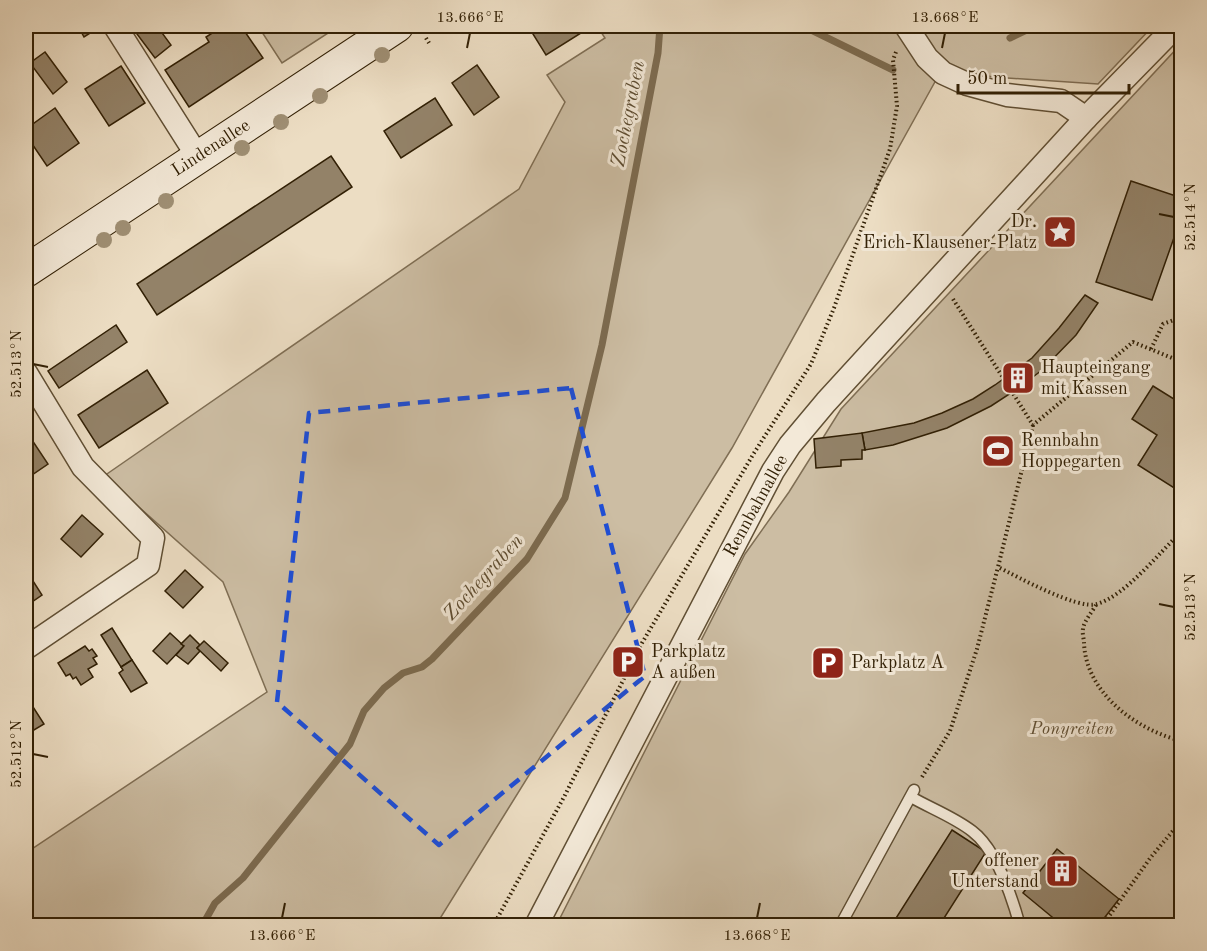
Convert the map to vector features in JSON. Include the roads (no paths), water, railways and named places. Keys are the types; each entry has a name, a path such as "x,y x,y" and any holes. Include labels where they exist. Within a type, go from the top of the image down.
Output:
{"street":[{"path":"115,26 198,157"},
{"name":"Lindenallee","path":"26,272 397,26"},
{"path":"906,26 927,58 943,73 967,84 1007,95 1061,101 1086,118"},
{"name":"Rennbahnallee","path":"536,926 773,471 790,445 826,402 1086,118 1176,26"},
{"path":"26,373 83,467 153,538 148,566 26,648"}],"lane":[{"path":"840,926 912,793 972,831 985,843 1011,894 1020,926"}],"waterway":[{"name":"Zochegraben","path":"202,926 215,903 243,878 350,744 364,711 384,688 403,673 422,667 432,659 527,559 565,498 602,345 658,53 660,26"},
{"path":"803,26 893,70"},
{"path":"1010,38 1035,26"}],"place":[{"name":"Dr. Erich-Klausener-Platz","path":"1060,232"},
{"name":"Haupteingang mit Kassen","path":"1018,378"},
{"name":"Rennbahn Hoppegarten","path":"998,451"},
{"name":"Parkplatz A außen","path":"628,662"},
{"name":"Parkplatz A","path":"828,663"},
{"name":"offener Unterstand","path":"1062,871"}],"park label":[{"name":"Ponyreiten","path":"1072,729"}]}
